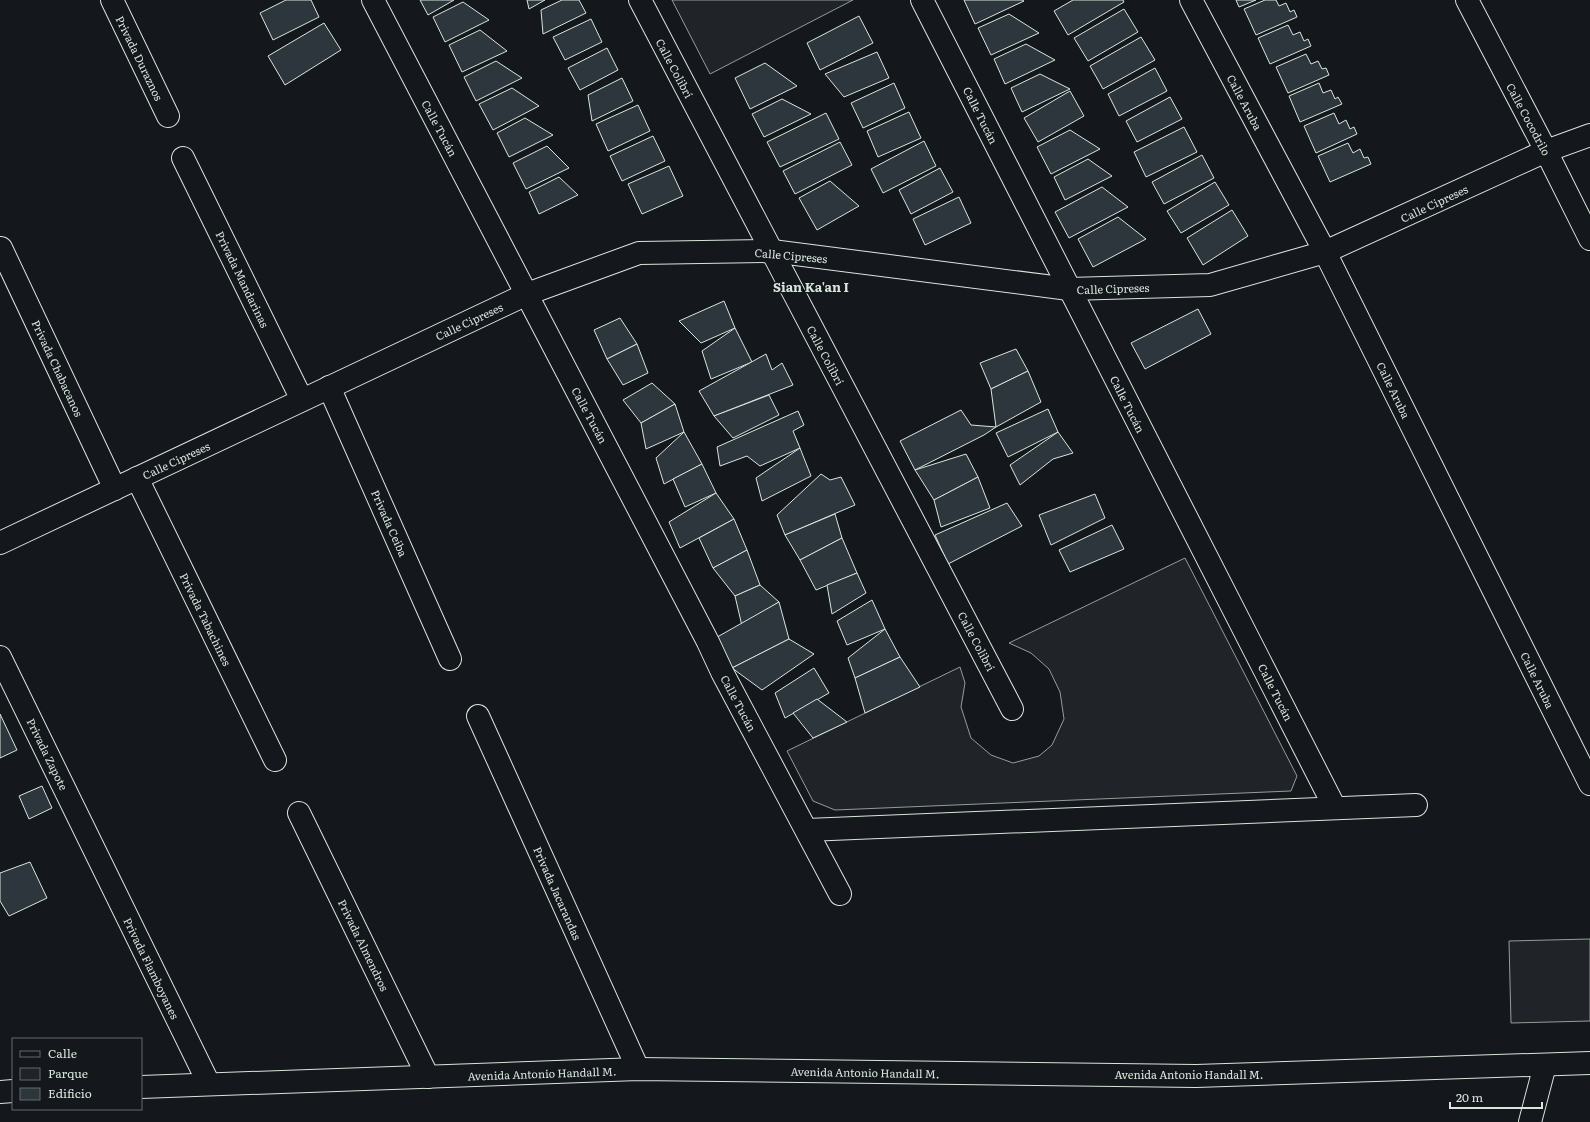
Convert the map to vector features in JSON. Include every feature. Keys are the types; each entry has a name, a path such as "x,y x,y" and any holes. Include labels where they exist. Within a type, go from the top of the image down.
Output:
{"street":[{"name":"Privada Duraznos","path":"112,0 168,116"},
{"name":"Calle Tucán","path":"373,0 708,642 722,672 840,894"},
{"name":"Calle Colibrí","path":"640,0 1012,709"},
{"name":"Calle Tucán","path":"922,0 1335,808"},
{"name":"Calle Aruba","path":"1191,0 1325,252 1590,784"},
{"name":"Calle Cocodrilo","path":"1467,0 1546,151 1590,240"},
{"name":"Calle Cipreses","path":"0,543 527,294 639,253 772,252 1069,289 1210,285 1325,252 1546,151 1590,135"},
{"name":"Privada Mandarinas","path":"183,158 302,400"},
{"name":"Privada Chabacanos","path":"0,248 115,489"},
{"name":"Privada Ceiba","path":"329,387 450,659"},
{"name":"Privada Tabachines","path":"137,478 275,760"},
{"name":"Privada Zapote","path":"0,657 95,852"},
{"name":"Privada Jacarandas","path":"478,716 638,1069"},
{"path":"807,830 1416,805"},
{"name":"Privada Almendros","path":"299,813 428,1077"},
{"name":"Privada Flamboyanes","path":"95,852 209,1084"},
{"name":"Avenida Antonio Handall M.","path":"142,1087 638,1069 1196,1076 1590,1063"},
{"path":"1530,1122 1545,1065"},
{"path":"0,1092 12,1091"}],"green space":[{"path":"672,0 853,0 710,74"},
{"path":"1185,558 1297,776 1291,791 835,810 813,801 787,751 960,667 965,683 961,707 971,738 991,755 1013,763 1039,756 1052,745 1064,719 1060,692 1049,669 1031,653 1009,643"},
{"path":"1590,939 1590,1021 1511,1023 1509,941"}],"building":[{"path":"286,0 311,0 319,17 273,40 260,13"},
{"path":"420,0 454,0 428,15"},
{"path":"527,0 545,0 529,9"},
{"path":"562,0 579,0 586,13 543,34 541,10"},
{"path":"964,0 1022,0 1024,1 975,24"},
{"path":"1073,0 1123,0 1124,2 1068,35 1054,11"},
{"path":"1236,0 1256,0 1239,7"},
{"path":"1265,0 1276,0 1279,6 1286,3 1290,12 1294,10 1297,17 1256,35 1244,9"},
{"path":"463,2 489,20 445,42 433,17"},
{"path":"1124,9 1138,32 1088,61 1074,38"},
{"path":"1009,14 1039,33 991,55 978,28"},
{"path":"859,16 873,43 820,70 807,43"},
{"path":"591,19 602,42 565,60 553,37"},
{"path":"324,23 341,50 285,85 268,56"},
{"path":"1288,25 1293,35 1300,32 1304,41 1308,39 1311,46 1270,64 1258,38"},
{"path":"480,30 507,51 462,72 449,45"},
{"path":"1141,37 1155,60 1103,89 1090,66"},
{"path":"1026,44 1055,60 1005,84 994,59"},
{"path":"607,48 618,70 580,90 568,68"},
{"path":"877,52 889,78 844,97 825,74"},
{"path":"1306,54 1311,64 1318,61 1322,69 1326,68 1329,75 1288,93 1276,67"},
{"path":"496,61 522,78 476,101 464,77"},
{"path":"765,63 797,86 750,109 735,78"},
{"path":"1155,68 1167,91 1119,116 1108,94"},
{"path":"1040,74 1070,89 1022,112 1011,88"},
{"path":"622,78 633,101 592,121 588,95"},
{"path":"894,83 905,108 863,128 851,103"},
{"path":"1319,83 1323,93 1331,90 1335,99 1338,97 1342,104 1300,122 1289,96"},
{"path":"512,88 539,106 493,130 479,104"},
{"path":"1070,91 1084,116 1038,142 1024,118"},
{"path":"1170,97 1182,119 1137,142 1126,121"},
{"path":"782,99 811,114 764,137 752,114"},
{"path":"638,105 650,131 608,151 596,124"},
{"path":"909,112 921,138 878,157 867,131"},
{"path":"826,113 839,139 780,167 767,142"},
{"path":"1334,113 1339,124 1346,120 1350,129 1354,127 1357,134 1316,153 1304,126"},
{"path":"525,118 553,135 509,157 497,133"},
{"path":"1184,127 1197,152 1146,177 1134,152"},
{"path":"1070,130 1100,149 1051,174 1037,147"},
{"path":"653,136 665,161 622,181 610,156"},
{"path":"924,141 936,166 883,193 871,169"},
{"path":"840,142 852,165 795,194 783,171"},
{"path":"1348,143 1353,153 1360,149 1364,158 1368,157 1371,164 1330,182 1318,156"},
{"path":"547,146 569,168 526,189 513,163"},
{"path":"1202,155 1214,178 1164,204 1152,182"},
{"path":"1088,159 1112,176 1065,200 1054,177"},
{"path":"669,166 683,196 642,214 628,184"},
{"path":"940,168 953,192 911,214 899,190"},
{"path":"559,177 578,195 539,214 529,192"},
{"path":"830,181 859,206 817,230 799,198"},
{"path":"1215,182 1229,205 1181,233 1167,211"},
{"path":"1102,187 1128,207 1069,238 1055,212"},
{"path":"959,197 971,223 925,245 913,219"},
{"path":"1232,210 1248,236 1203,265 1187,238"},
{"path":"1118,217 1146,239 1093,267 1078,239"},
{"path":"724,301 735,328 701,343 679,321"},
{"path":"1198,309 1211,334 1145,369 1131,343"},
{"path":"620,318 637,344 607,359 594,330"},
{"path":"735,328 752,362 711,379 702,351"},
{"path":"637,344 648,373 623,385 607,359"},
{"path":"1016,349 1028,371 991,389 980,363"},
{"path":"766,354 772,370 782,363 793,385 714,416 699,391"},
{"path":"1028,371 1041,402 996,427 991,389"},
{"path":"652,383 675,404 641,423 623,400"},
{"path":"769,395 779,415 733,438 714,416"},
{"path":"675,404 684,432 646,449 641,423"},
{"path":"1048,409 1058,432 1008,457 996,433"},
{"path":"961,410 971,425 996,427 984,435 915,470 900,441"},
{"path":"798,411 804,425 793,431 800,448 760,466 747,456 720,466 717,447"},
{"path":"684,432 702,464 664,484 656,458"},
{"path":"1058,432 1073,453 1053,459 1020,485 1010,465"},
{"path":"800,448 811,476 762,501 756,478"},
{"path":"966,454 978,477 934,500 915,470"},
{"path":"702,464 716,493 685,507 673,479"},
{"path":"821,474 830,480 841,477 855,505 785,535 777,515"},
{"path":"978,477 990,508 941,527 934,500"},
{"path":"716,493 734,519 680,548 669,522"},
{"path":"1095,494 1105,518 1051,545 1039,515"},
{"path":"1007,503 1022,526 948,564 935,535"},
{"path":"835,514 842,538 800,560 785,535"},
{"path":"734,519 747,550 713,568 699,538"},
{"path":"1112,525 1124,549 1070,572 1059,550"},
{"path":"842,538 857,573 816,590 800,560"},
{"path":"747,550 760,585 735,596 713,568"},
{"path":"857,573 866,593 832,614 827,585"},
{"path":"760,585 779,602 742,626 735,596"},
{"path":"872,600 885,629 847,645 837,621"},
{"path":"779,602 789,639 732,668 712,640"},
{"path":"885,629 900,657 855,678 848,658"},
{"path":"789,639 814,654 762,690 732,668"},
{"path":"900,657 920,687 865,713 855,678"},
{"path":"814,668 829,693 785,718 775,693"},
{"path":"817,699 847,722 813,738 793,713"},
{"path":"0,714 17,750 0,758"},
{"path":"42,786 52,808 29,819 19,796"},
{"path":"30,862 47,898 9,916 0,901 0,873"}],"district":[{"name":"Sian Ka'an I","path":"811,286"}]}
